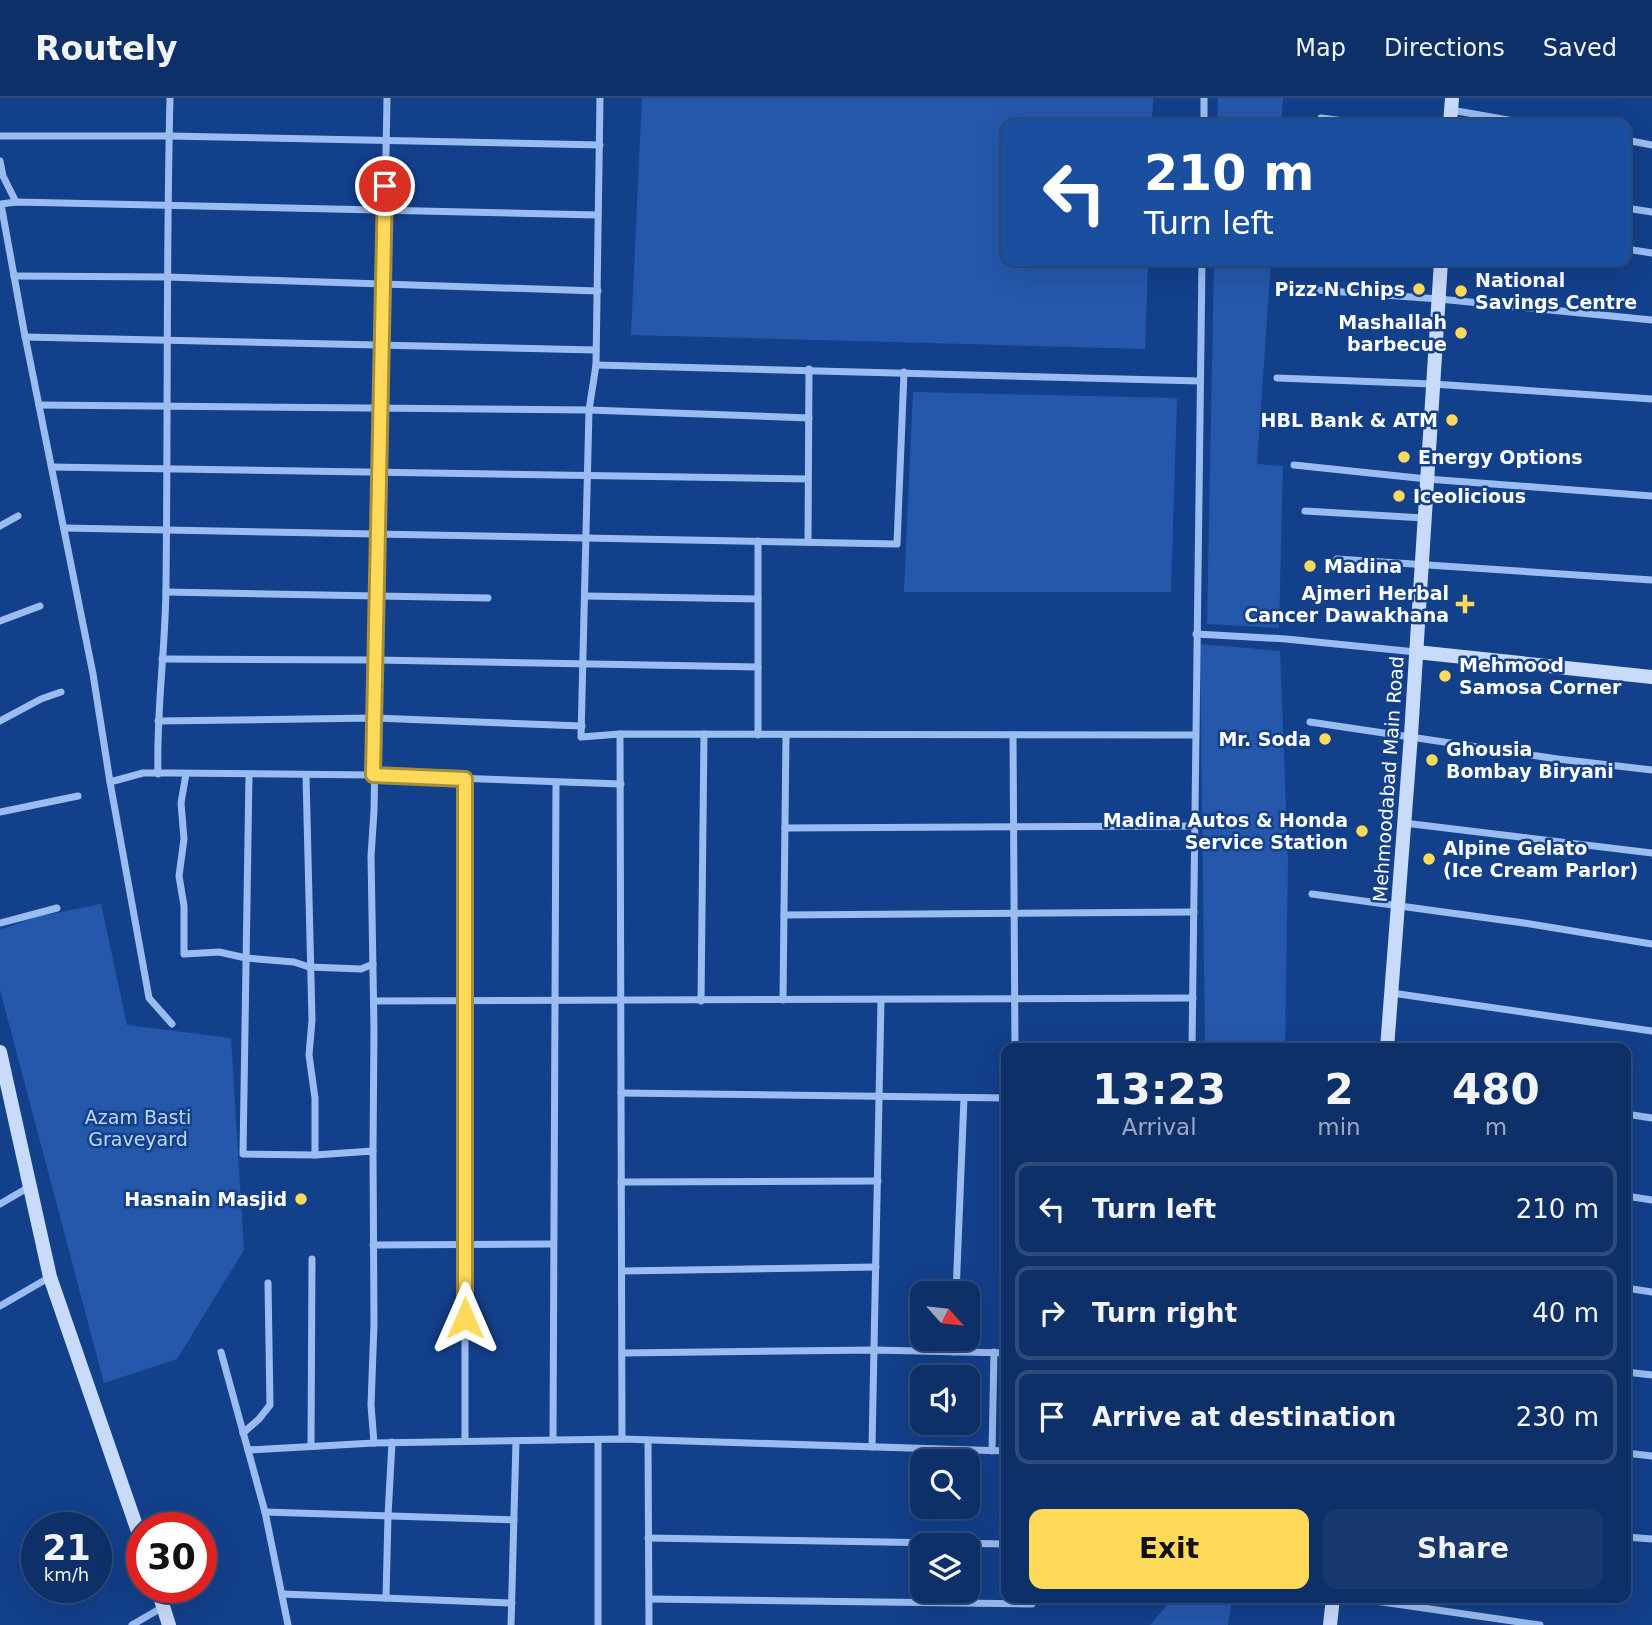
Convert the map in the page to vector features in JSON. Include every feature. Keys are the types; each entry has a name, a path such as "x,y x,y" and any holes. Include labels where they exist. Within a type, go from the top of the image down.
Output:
{"street":[{"path":"158,774 158,721 166,592 167,205 170,98"},
{"path":"374,1443 371,1405 374,1324 374,1001 371,894 387,98"},
{"path":"600,98 596,365 589,410 581,737 620,734 1195,735"},
{"path":"1204,98 1204,119"},
{"path":"1451,111 1501,119"},
{"path":"1321,118 1329,119"},
{"path":"0,136 169,136 600,145"},
{"path":"1631,141 1652,145"},
{"path":"0,161 3,176 16,202"},
{"path":"172,1024 150,1001 93,674 1,204 16,202 598,215"},
{"path":"1631,209 1652,212"},
{"path":"1631,250 1652,253"},
{"path":"1192,1043 1202,266"},
{"name":"Mehmoodabad Main Road","path":"1387,1043 1411,736 1441,266"},
{"path":"14,276 167,277 598,291"},
{"path":"1302,289 1439,299 1652,320"},
{"path":"25,337 596,350"},
{"path":"596,365 1199,381"},
{"path":"807,542 809,369"},
{"path":"64,528 897,544 904,372"},
{"path":"1276,378 1433,384 1652,399"},
{"path":"39,405 589,410 808,418"},
{"path":"1294,465 1427,479 1652,496"},
{"path":"52,467 808,479"},
{"path":"1305,510 1424,518"},
{"path":"0,526 19,516"},
{"path":"758,541 758,735"},
{"path":"1337,559 1652,580"},
{"path":"166,592 488,598"},
{"path":"585,596 758,599"},
{"path":"0,621 40,606"},
{"path":"1196,634 1286,639 1652,677"},
{"path":"162,659 758,667"},
{"path":"0,721 41,699 61,692"},
{"path":"158,721 374,718 582,726"},
{"path":"1310,722 1558,759 1652,770"},
{"path":"620,734 622,1439"},
{"path":"701,1001 704,734"},
{"path":"783,1000 786,734"},
{"path":"1013,735 1014,1043"},
{"path":"110,782 143,773 373,775 621,784"},
{"path":"186,774 181,803 184,839 179,876 184,906 184,954 219,952 246,958 294,962 309,967 361,969 373,964"},
{"path":"249,775 242,1070 243,1154 315,1155 373,1151"},
{"path":"306,776 312,1020 309,1055 315,1098 315,1155"},
{"path":"465,779 465,1441"},
{"path":"553,1440 556,782"},
{"path":"0,812 78,796"},
{"path":"1404,823 1652,853"},
{"path":"785,828 1194,826"},
{"path":"1312,894 1398,908 1524,923 1652,944"},
{"path":"0,923 57,908"},
{"path":"784,915 1194,912"},
{"path":"1392,993 1652,1031"},
{"path":"374,1001 1193,998"},
{"path":"872,1447 881,1000"},
{"path":"0,1052 5,1104 29,1187 50,1277 131,1512"},
{"path":"621,1093 1001,1098"},
{"path":"956,1281 964,1098"},
{"path":"1631,1115 1652,1118"},
{"path":"621,1182 878,1181"},
{"path":"0,1204 29,1187"},
{"path":"1631,1197 1652,1200"},
{"path":"373,1245 553,1244"},
{"path":"311,1446 312,1259"},
{"path":"622,1270 876,1267"},
{"path":"0,1306 50,1277"},
{"path":"243,1433 270,1405 268,1283"},
{"path":"1631,1289 1652,1292"},
{"path":"622,1353 874,1350 1001,1353"},
{"path":"221,1352 265,1512 288,1625"},
{"path":"992,1451 994,1353"},
{"path":"1631,1373 1652,1376"},
{"path":"248,1450 374,1443 622,1439 1001,1451"},
{"path":"597,1625 598,1440"},
{"path":"648,1440 649,1625"},
{"path":"511,1625 516,1441"},
{"path":"386,1598 387,1516 392,1443"},
{"path":"1631,1454 1652,1456"},
{"path":"265,1512 514,1520"},
{"path":"1631,1537 1652,1539"},
{"path":"648,1538 1001,1544"},
{"path":"282,1594 512,1603"},
{"path":"649,1600 1032,1604"},
{"path":"162,1603 169,1625"},
{"path":"1330,1625 1332,1603"},
{"path":"1389,1603 1540,1625"},
{"path":"132,1625 163,1607"}],"green space":[{"path":"642,98 1153,98 1152,119 1001,119 1001,266 1148,266 1145,349 631,335"},
{"path":"1218,98 1283,98 1281,119 1217,119"},
{"path":"1214,266 1271,266 1257,464 1283,466 1279,628 1207,624"},
{"path":"913,392 1177,398 1171,592 904,592"},
{"path":"1200,644 1280,651 1288,860 1285,1043 1205,1043"},
{"name":"Azam Basti Graveyard","path":"101,904 127,1025 231,1038 244,1250 177,1359 104,1383 0,990 0,930 36,917"},
{"path":"1169,1603 1231,1603 1228,1625 1150,1625"}],"place":[{"name":"Pizz N Chips","path":"1419,289"},
{"name":"National Savings Centre","path":"1461,291"},
{"name":"Mashallah barbecue","path":"1461,333"},
{"name":"HBL Bank & ATM","path":"1452,420"},
{"name":"Energy Options","path":"1404,457"},
{"name":"Iceolicious","path":"1399,496"},
{"name":"Madina","path":"1310,566"},
{"name":"Ajmeri Herbal Cancer Dawakhana","path":"1465,604"},
{"name":"Mehmood Samosa Corner","path":"1445,676"},
{"name":"Mr. Soda","path":"1325,739"},
{"name":"Ghousia Bombay Biryani","path":"1432,760"},
{"name":"Madina Autos & Honda Service Station","path":"1362,831"},
{"name":"Alpine Gelato (Ice Cream Parlor)","path":"1429,859"},
{"name":"Hasnain Masjid","path":"301,1199"}],"route":[{"path":"385,186 373,775 465,779 465,1318"}]}
